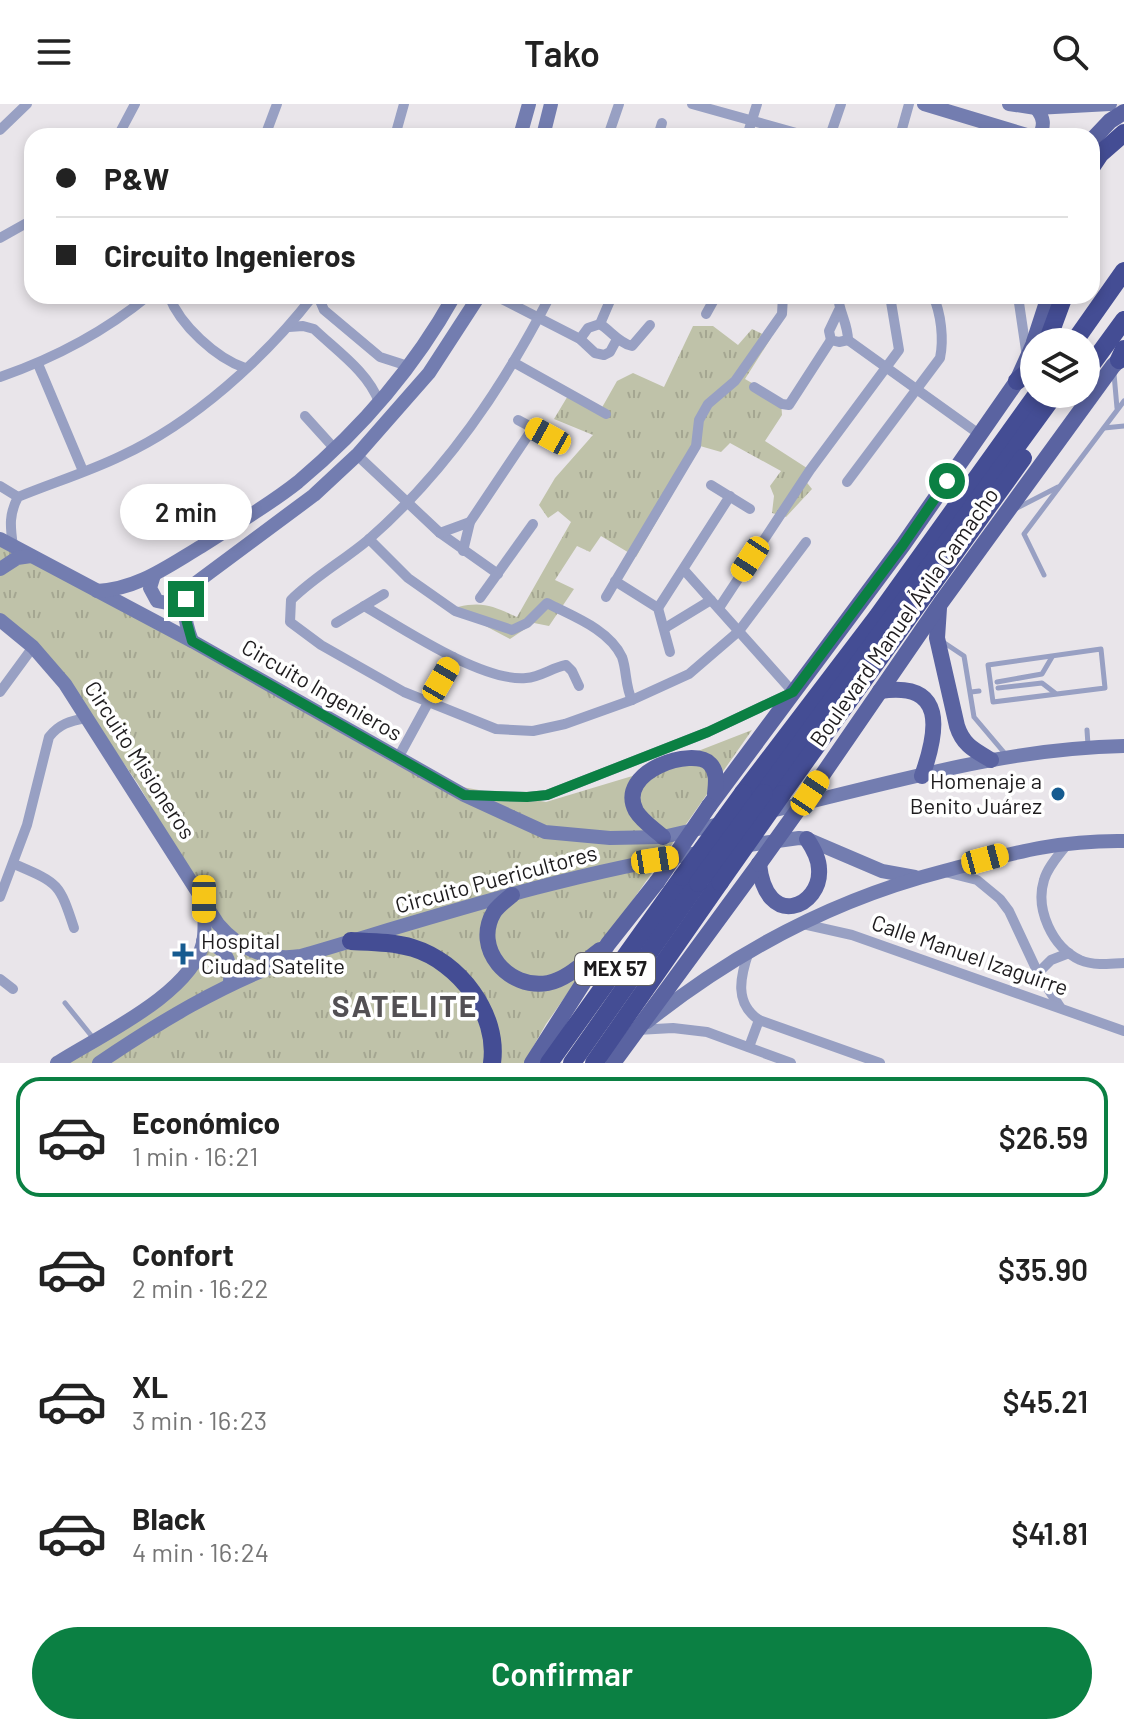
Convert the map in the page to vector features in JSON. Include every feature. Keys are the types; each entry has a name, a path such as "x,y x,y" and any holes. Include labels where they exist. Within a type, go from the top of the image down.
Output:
{"highway":[{"path":"1100,154 1124,133"},
{"path":"1084,328 1124,271"},
{"path":"1053,328 1062,304"},
{"name":"Boulevard Manuel Ávila Camacho","path":"1111,356 1124,317"},
{"path":"1111,356 1124,335"},
{"path":"1017,381 1020,377"},
{"name":"Boulevard Manuel Ávila Camacho","path":"549,1063 690,880 743,793 877,617 1027,408"},
{"path":"572,1063 690,880 773,793 1045,408"},
{"name":"Boulevard Manuel Ávila Camacho","path":"594,1063 720,882 773,793 1059,408"},
{"path":"351,941 414,948 444,962 465,983 482,1008 490,1029 492,1063"}],"main road":[{"path":"522,128 529,104"},
{"path":"545,128 551,104"},
{"path":"924,104 989,128"},
{"path":"1009,104 1036,108 1110,104"},
{"path":"1036,108 1043,117 1043,128"},
{"path":"1100,132 1124,112"},
{"path":"97,591 128,587 154,575 297,482 379,402 408,366 449,304"},
{"path":"192,641 184,612 186,599 206,573 314,495 357,455 429,373 474,304"},
{"path":"1039,328 1046,304"},
{"name":"Boulevard Manuel Ávila Camacho","path":"613,1063 810,793 1111,356"},
{"name":"Boulevard Manuel Ávila Camacho","path":"532,1063 608,944 657,882 712,800 903,545 1017,381"},
{"name":"Circuito Ingenieros","path":"6,542 192,641 464,795 545,832 610,838 663,837 999,758 1045,750 1124,746"},
{"path":"0,569 17,558 31,556"},
{"path":"154,575 150,588 157,601 172,604 186,599"},
{"path":"940,604 937,638 961,739 968,747 999,758"},
{"name":"Circuito Misioneros","path":"0,620 33,647 65,684 204,899"},
{"path":"880,691 897,688 912,690 932,710 936,728 922,776"},
{"path":"663,837 641,818 633,803 632,795 639,777 688,757 701,758 715,772 712,800"},
{"name":"Circuito Puericultores","path":"204,899 218,924 232,939 247,949 278,958 301,956 512,895 655,860 799,838 882,871 915,877"},
{"path":"759,864 762,884 769,898 784,906 802,902 816,887 819,877 816,855 807,839"},
{"path":"637,1030 687,991 749,951 801,923 915,877 1015,851 1068,843 1124,841"},
{"path":"512,895 495,911 487,939 491,954 509,975 532,984 549,983 566,976 608,944"},
{"path":"57,1063 151,1005 172,988 196,961 203,941 204,899"},
{"path":"203,941 218,946 226,954 230,983"},
{"path":"99,1063 117,1057 230,983 301,956"}],"street":[{"path":"0,130 27,104"},
{"path":"122,128 135,104"},
{"path":"268,128 277,104"},
{"path":"397,128 404,104"},
{"path":"611,128 619,104"},
{"path":"692,104 778,128"},
{"path":"750,128 757,104"},
{"path":"833,128 841,104"},
{"path":"902,128 909,104"},
{"path":"660,128 662,123"},
{"path":"0,238 24,224"},
{"path":"0,377 75,347 138,304"},
{"path":"172,304 175,311 220,357 245,368"},
{"path":"6,542 11,509 18,497 122,456 176,425 245,368 289,327 308,304"},
{"path":"320,304 380,357 408,366"},
{"path":"512,304 580,339 595,353 604,355 610,352 617,339"},
{"path":"546,304 466,436 369,539 306,585 291,600 290,622 321,645 428,703 496,729 533,731 565,724 632,700 689,674 739,631 806,542"},
{"path":"580,339 588,328 600,324 609,304"},
{"path":"706,314 712,304"},
{"path":"606,597 696,446 699,420 708,404 735,381 782,314 783,304"},
{"path":"839,304 848,340"},
{"path":"665,628 715,604 899,350 891,304"},
{"path":"847,482 940,358 943,346 937,304"},
{"path":"1020,304 1024,328"},
{"path":"754,387 789,405 831,340 829,331 839,310"},
{"path":"600,324 617,339 632,346 650,325"},
{"path":"289,327 314,329 365,378 379,402"},
{"path":"831,340 848,340 979,434"},
{"path":"513,362 606,414"},
{"path":"38,364 83,471"},
{"path":"305,416 334,448"},
{"path":"518,420 548,436"},
{"path":"463,551 470,522 533,428"},
{"path":"357,455 440,533 498,574"},
{"path":"711,485 750,509"},
{"path":"0,486 18,497"},
{"path":"658,608 730,496"},
{"path":"440,533 470,522"},
{"path":"480,598 533,524"},
{"path":"369,539 408,578 455,611 512,630 527,623 547,603 595,628 622,657 632,700"},
{"path":"684,570 793,692"},
{"path":"615,581 658,608 670,652"},
{"path":"336,623 384,594"},
{"path":"364,606 453,657 503,676 522,679 542,676 566,665 579,686"},
{"path":"0,692 33,647"},
{"path":"398,758 453,657"},
{"name":"Circuito Ingenieros","path":"464,795 547,795 697,737 793,692"},
{"path":"0,897 14,864 49,737 66,722 86,718"},
{"path":"1068,843 1045,876 1042,890 1042,904 1050,929 1069,953 1081,960 1096,964 1124,963"},
{"path":"14,864 59,887 74,928"},
{"path":"943,871 977,880 1000,899 1009,911 1038,973 1061,1009"},
{"name":"Calle Manuel Izaguirre","path":"801,923 852,935 1124,1031"},
{"path":"749,951 742,970 741,994 743,1005 750,1014 759,1020 880,1063"},
{"path":"1038,973 1051,960 1069,953"},
{"path":"1,981 13,989"},
{"path":"749,1047 759,1020"},
{"path":"637,1030 697,1030 791,1063"}],"lane":[{"path":"1111,356 1117,409"},
{"path":"1044,575 1024,534 1124,401"},
{"path":"1103,428 1124,426"},
{"path":"1003,517 1032,498 1060,486"},
{"path":"937,638 964,656 974,717 999,758"},
{"path":"1101,649 1105,688 993,702 988,665 1052,656 1101,649"},
{"path":"1052,656 1042,674 997,685 1042,683 1056,694"},
{"path":"968,680 977,679"},
{"path":"971,692 979,691"},
{"path":"1087,730 1088,747"},
{"path":"65,1003 94,1039"}],"green space":[{"path":"693,326 713,326 738,345 752,329 771,338 745,379 781,400 782,415 765,441 810,470 804,479 812,489 786,517 772,513 774,496 770,486 781,471 730,443 721,452 700,446 636,557 601,536 590,552 577,546 555,580 574,589 549,626 534,623 510,639 459,612 458,607 482,605 517,617 571,522 558,511 548,518 539,505 555,478 593,435 554,419 569,394 600,411 617,381 633,373 664,387"},
{"path":"0,535 395,764 445,784 546,802 639,774 752,730 546,1024 524,1063 64,1063 192,974 205,898 138,784 84,706 0,614"}],"place":[{"name":"Homenaje a Benito Juárez","path":"1058,794"},
{"name":"Hospital Ciudad Satelite","path":"183,954"}],"district":[{"name":"SATELITE","path":"405,1007"}],"route":[{"path":"186,599 184,612 192,641 464,795 547,795 708,732 793,692 947,481"}]}
